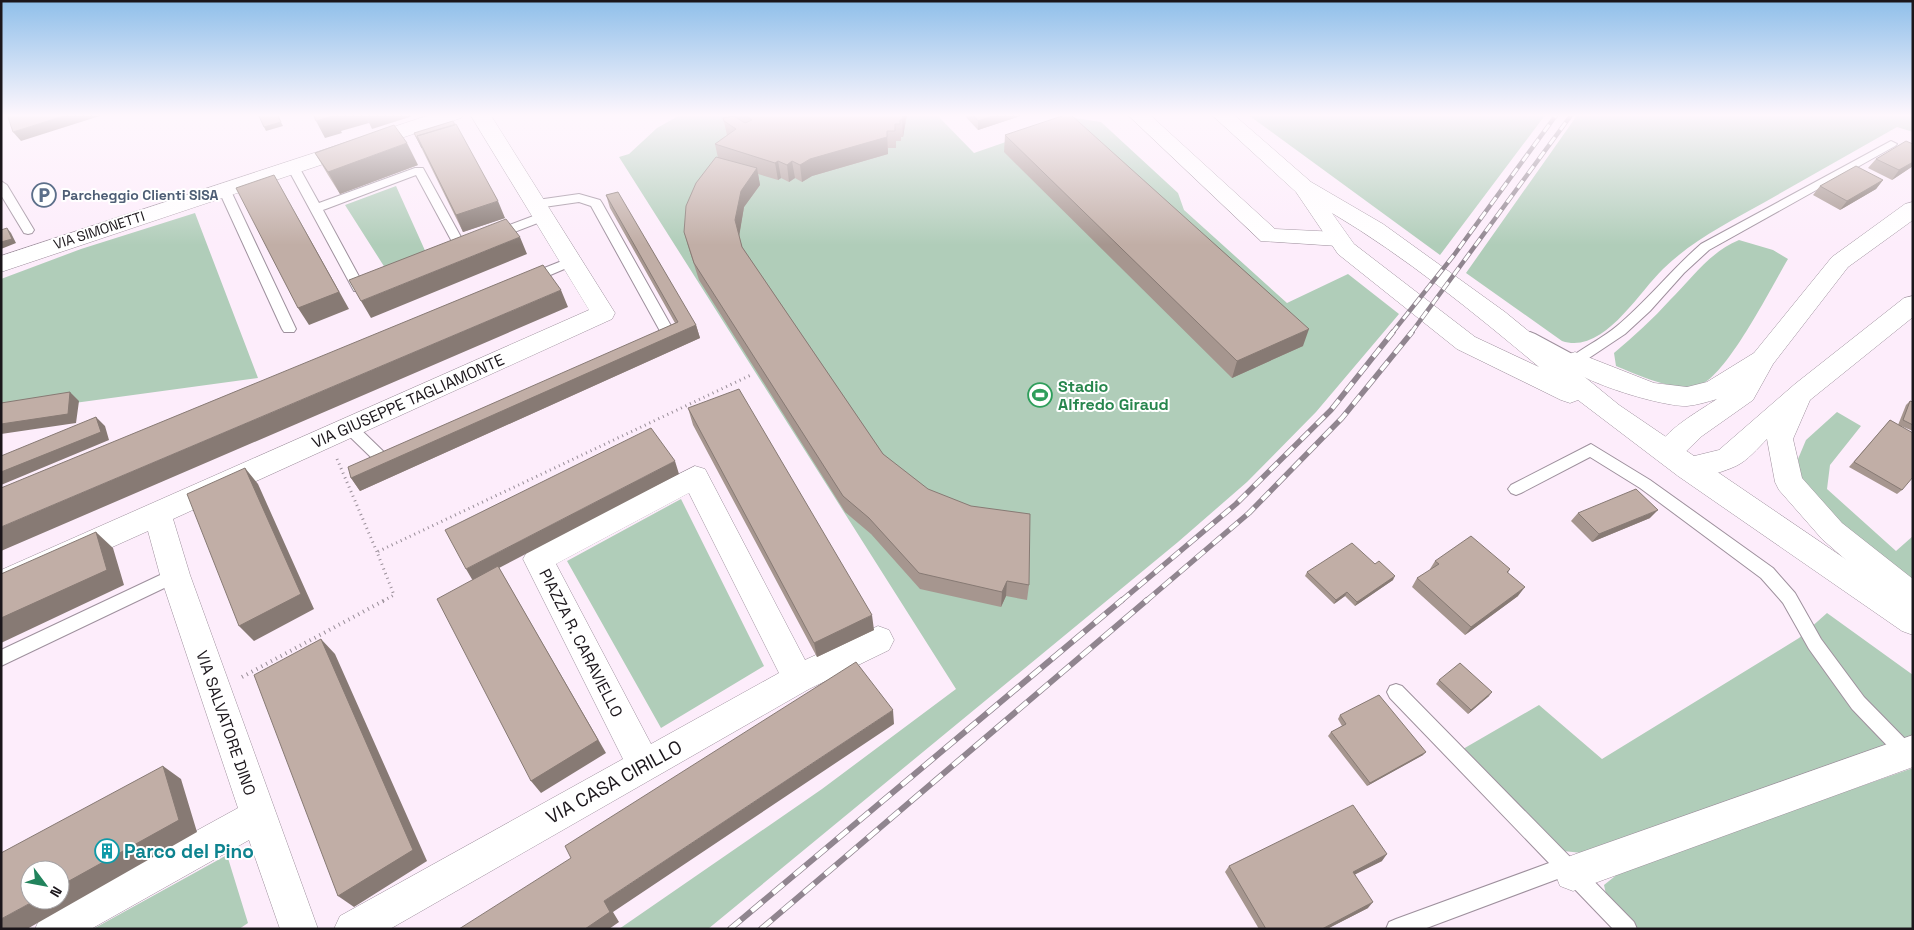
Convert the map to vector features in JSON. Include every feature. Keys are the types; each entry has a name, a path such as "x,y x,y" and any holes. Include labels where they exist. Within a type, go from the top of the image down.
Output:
{"main road":[{"name":"VIA SIMONETTI","path":"1,264 322,157"},
{"name":"VIA GIUSEPPE TAGLIAMONTE","path":"1,584 158,515 603,313 508,157"},
{"path":"1184,157 1268,236 1338,239"},
{"path":"1270,157 1303,187 1375,229 1496,318 1610,412 1678,461 1913,622"},
{"path":"1303,187 1346,249 1466,343 1610,412"},
{"path":"1678,461 1693,430 1744,393 1764,358 1840,262 1913,210"},
{"path":"1678,461 1728,458 1804,391 1913,304"},
{"path":"1576,362 1623,383 1650,391 1680,396 1701,394 1729,380 1764,358"},
{"path":"1804,391 1780,439 1789,482 1832,531 1873,566 1913,596"},
{"name":"PIAZZA R. CARAVIELLO","path":"644,765 538,560 694,477 798,679"},
{"name":"VIA SALVATORE DINO","path":"158,515 175,574 299,929"},
{"name":"VIA CASA CIRILLO","path":"353,929 798,679 878,640"},
{"path":"1570,869 1910,752"},
{"path":"54,929 258,816"}],"lane":[{"path":"1496,318 1576,362 1620,331 1645,308 1679,270 1705,247 1868,157"},
{"path":"293,167 359,288 378,280"},
{"path":"316,209 419,170 461,248"},
{"path":"1,185 28,230"},
{"path":"224,189 289,329"},
{"path":"486,239 541,210 579,198 596,203 668,333 641,345"},
{"path":"520,282 572,261"},
{"path":"350,428 383,460 410,448"},
{"path":"1516,490 1591,450 1645,484 1767,573 1789,598 1815,644 1858,703 1910,752"},
{"path":"1,658 175,574"},
{"path":"1396,692 1627,929"},
{"path":"1396,929 1570,869"}],"path":[{"path":"377,552 751,375"},
{"path":"215,691 394,595 327,438"}],"green space":[{"name":"Stadio Alfredo Giraud","path":"619,157 1139,157 1178,193 1184,210 1287,303 1348,274 1399,314 1316,412 1247,482 1178,542 708,929 619,929 822,789 956,689"},
{"path":"1306,157 1513,157 1440,255"},
{"path":"1547,157 1843,157 1712,232 1687,249 1663,269 1619,319 1592,339 1577,343 1562,341 1466,273"},
{"path":"396,186 427,255 387,271 345,205"},
{"path":"195,213 258,378 1,413 1,279 81,249"},
{"path":"1739,240 1773,250 1788,259 1760,309 1722,367 1698,386 1678,387 1656,382 1616,366 1614,353 1650,321 1710,258"},
{"path":"1837,412 1861,426 1830,465 1827,489 1896,551 1913,536 1913,583 1867,548 1802,486 1798,459 1806,440"},
{"path":"681,499 764,666 661,728 567,561"},
{"path":"1827,613 1913,675 1913,738 1592,854 1563,851 1463,749 1539,705 1602,759 1799,638"},
{"path":"1913,768 1913,929 1639,929 1607,899 1604,885 1624,869"},
{"path":"227,855 248,923 239,929 93,929"}],"building":[{"path":"318,157 368,157 328,172"},
{"path":"428,157 474,157 498,201 456,215"},
{"path":"716,157 757,168 741,191 735,220 742,247 883,454 928,489 971,506 1030,514 1029,585 1007,581 1002,592 919,573 869,518 843,496 694,263 684,232 686,206 696,183"},
{"path":"757,157 816,157 800,165 792,161 787,165 778,161 775,163"},
{"path":"1028,157 1118,157 1309,329 1237,361"},
{"path":"1913,157 1913,162 1899,170 1876,159"},
{"path":"1856,166 1883,180 1847,201 1820,186"},
{"path":"274,175 339,292 298,308 236,188"},
{"path":"618,192 696,325 351,478 348,467 678,322 606,195"},
{"path":"506,219 520,237 361,301 349,280"},
{"path":"7,228 12,239 1,242 1,230"},
{"path":"543,265 561,290 1,527 1,488"},
{"path":"739,389 872,615 814,643 688,408"},
{"path":"70,392 68,414 1,424 1,403"},
{"path":"1910,401 1913,402 1913,425 1903,420"},
{"path":"96,417 101,432 1,472 1,456"},
{"path":"1890,420 1913,433 1913,477 1902,490 1854,462"},
{"path":"651,428 675,461 466,569 445,530"},
{"path":"245,468 301,594 239,626 187,494"},
{"path":"1636,489 1658,510 1599,534 1578,513"},
{"path":"96,532 107,570 1,618 1,574"},
{"path":"1471,536 1510,569 1507,572 1525,587 1471,627 1417,578 1439,564 1435,561"},
{"path":"1352,543 1375,564 1379,561 1395,576 1357,602 1347,592 1336,600 1307,572"},
{"path":"498,566 598,740 531,781 437,599"},
{"path":"321,639 413,850 338,896 254,675"},
{"path":"856,662 893,710 604,901 610,912 585,929 459,929 571,858 565,846"},
{"path":"1460,663 1492,692 1471,710 1439,680"},
{"path":"1379,695 1426,752 1370,783 1331,732 1346,724 1340,715"},
{"path":"163,766 179,820 70,880 70,860 20,860 20,909 1,919 1,853"},
{"path":"1353,805 1387,854 1353,872 1373,902 1322,929 1266,929 1229,866"}],"railway":[{"path":"1392,333 1454,255 1525,157"},
{"path":"1411,333 1540,157"},
{"path":"1121,601 1236,504 1331,410 1393,332"},
{"path":"1146,601 1249,513 1342,418 1412,332"},
{"path":"730,929 1122,600"},
{"path":"761,929 1147,600"}],"place":[{"name":"Parcheggio Clienti SISA","path":"44,195"},
{"name":"Stadio Alfredo Giraud","path":"1040,395"},
{"name":"Parco del Pino","path":"107,851"}]}
